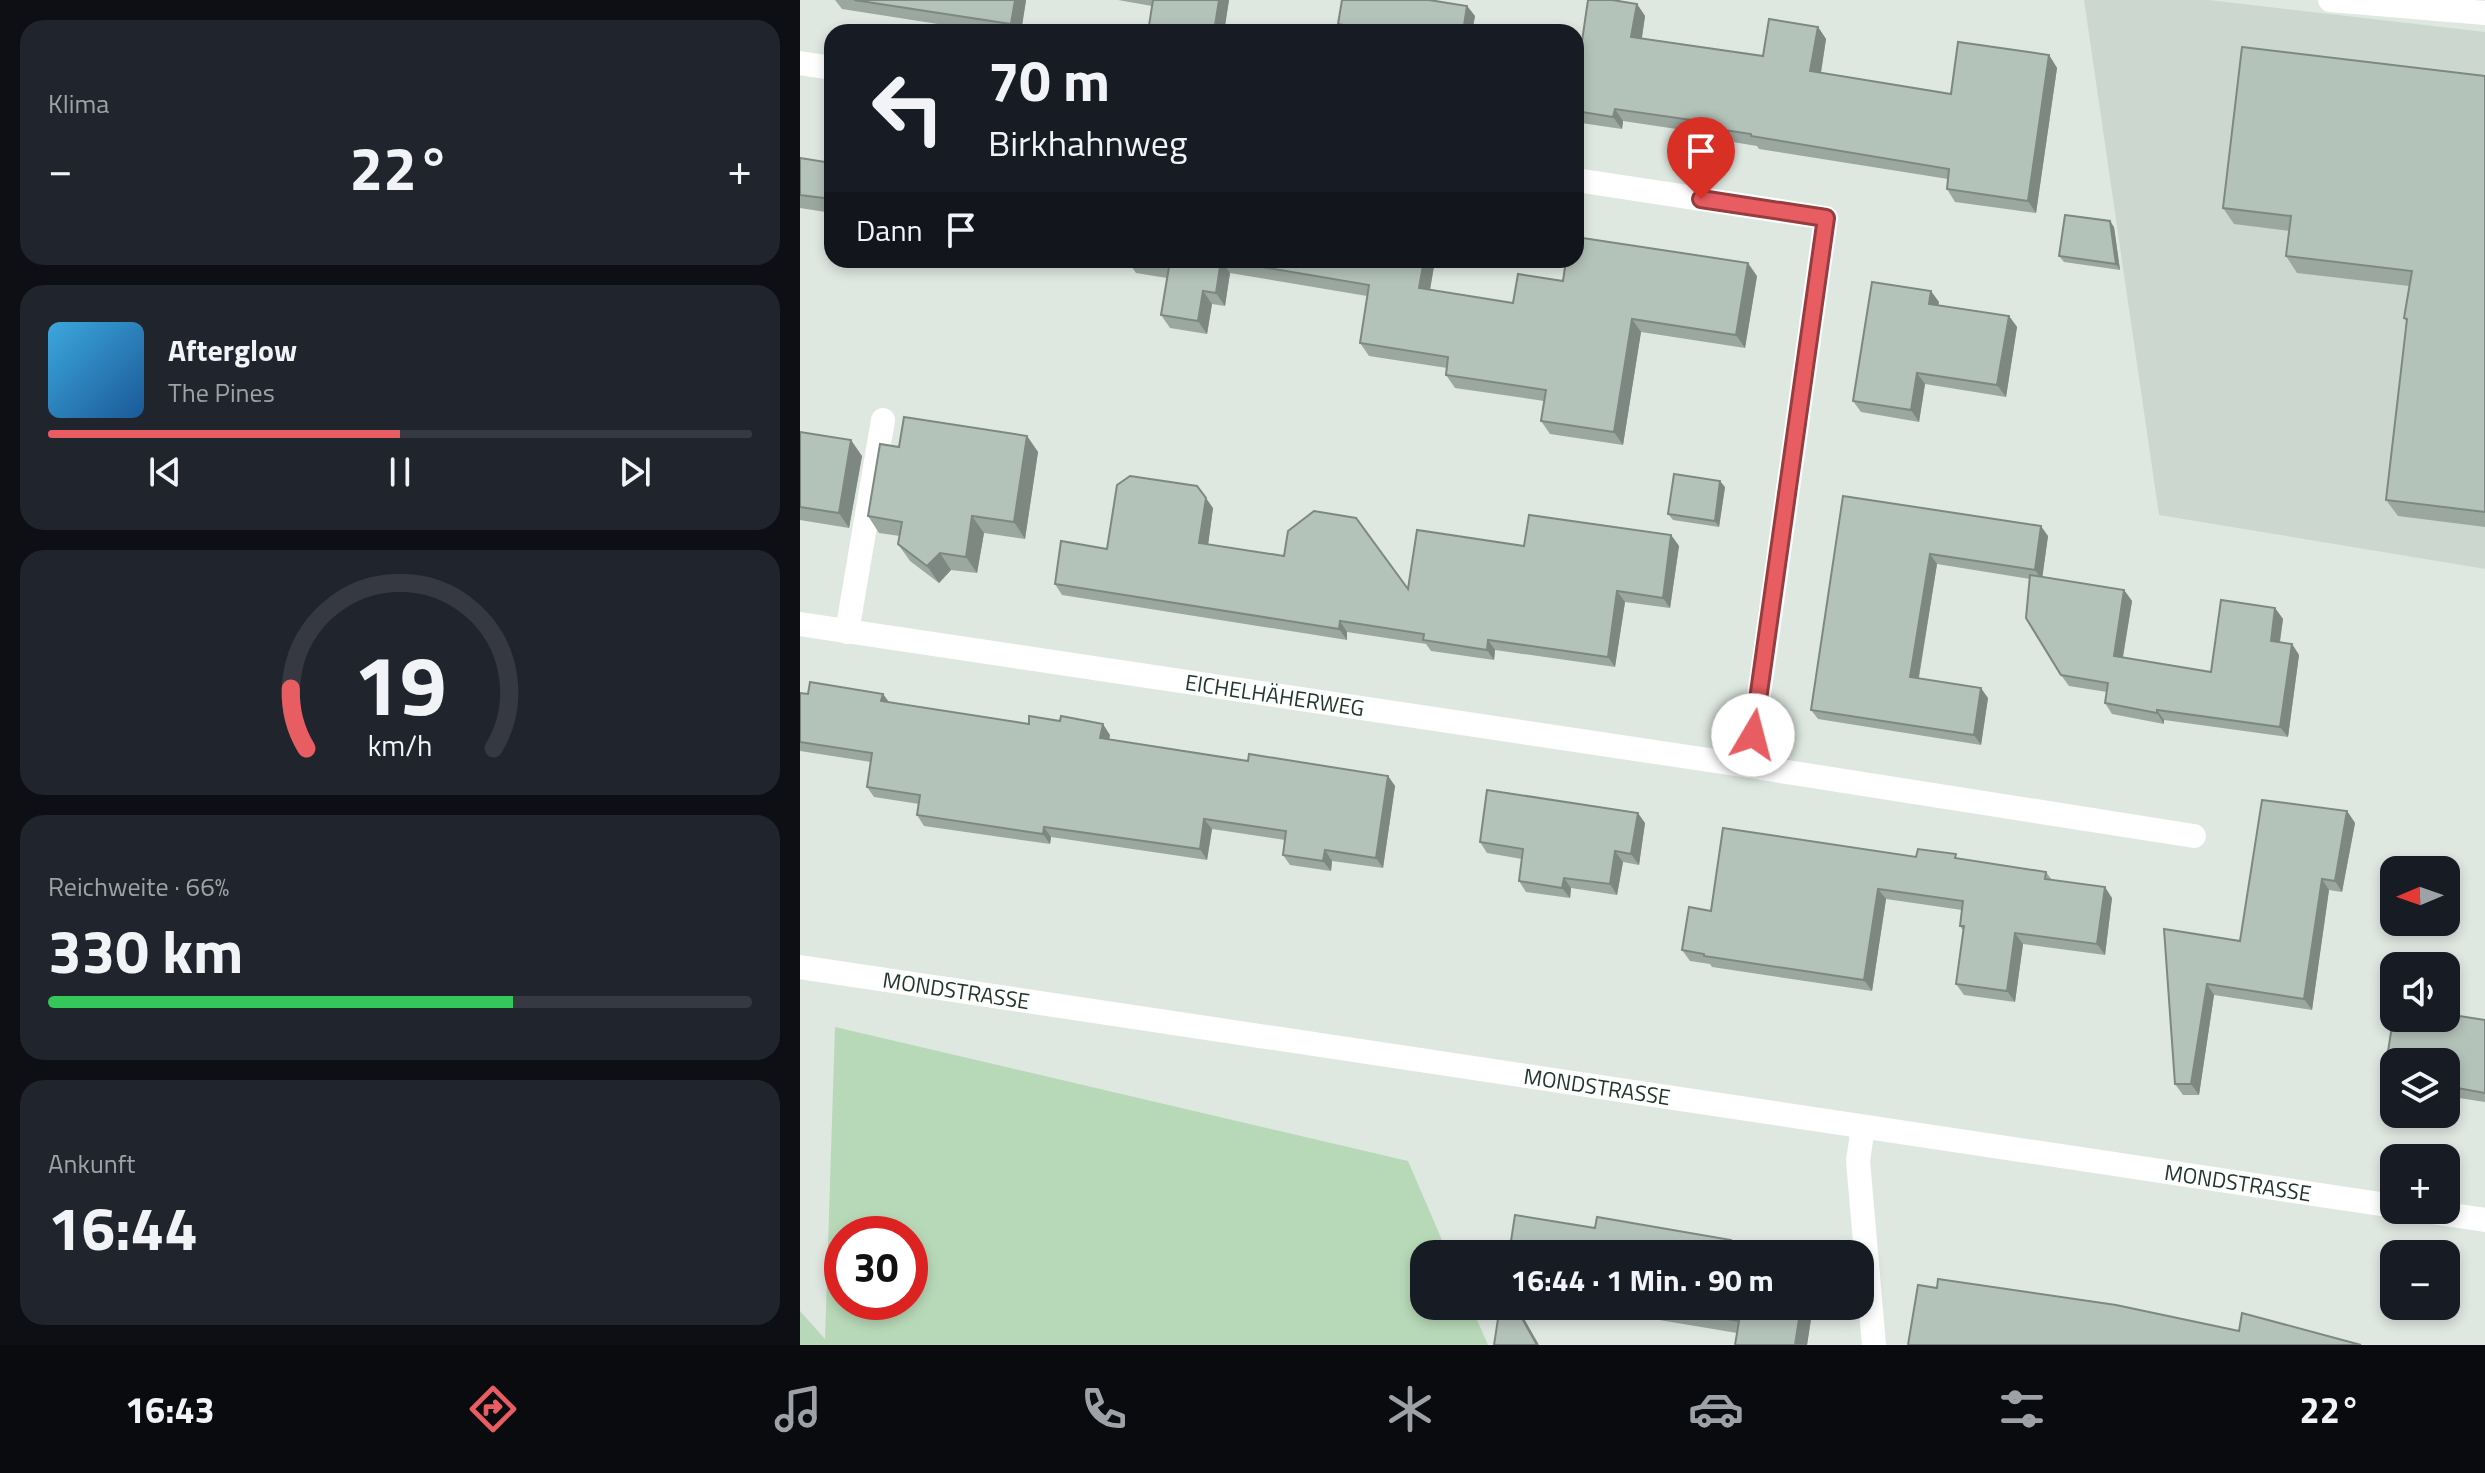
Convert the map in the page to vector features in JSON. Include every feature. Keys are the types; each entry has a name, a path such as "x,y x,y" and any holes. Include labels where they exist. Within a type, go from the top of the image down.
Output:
{"street":[{"path":"2330,0 2485,13"},
{"path":"800,63 824,67"},
{"path":"1584,181 1826,218 1749,766"},
{"path":"847,632 883,420"},
{"name":"EICHELHÄHERWEG","path":"800,624 2194,836"},
{"name":"MONDSTRASSE","path":"800,967 2380,1204"},
{"path":"1863,1127 1858,1161 1874,1345"},
{"path":"2460,1216 2485,1220"}],"shaded area":[{"path":"2084,0 2209,0 2485,32 2485,569 2159,515"}],"green space":[{"path":"835,1027 1408,1161 1442,1240 1410,1240 1410,1320 1477,1320 1488,1345 800,1345 800,1311 825,1339 826,1320 928,1320 928,1216 829,1216"}],"building":[{"path":"854,0 1015,0 1011,24"},
{"path":"1153,0 1219,0 1215,24 1149,24"},
{"path":"1342,0 1429,0 1467,6 1464,24 1338,24"},
{"path":"1588,0 1637,4 1631,37 1763,56 1769,19 1818,27 1810,71 1951,94 1958,42 2049,55 2028,201 1947,189 1949,169 1751,136 1705,127 1706,122 1615,109 1613,117 1584,112 1584,27"},
{"path":"2242,47 2485,76 2485,512 2386,500 2407,319 2404,318 2412,271 2286,256 2291,216 2223,208"},
{"path":"800,158 824,162 824,198 800,195"},
{"path":"2065,215 2110,221 2116,264 2059,256"},
{"path":"1584,238 1748,263 1736,335 1632,319 1614,432 1541,421 1546,390 1446,375 1448,357 1360,343 1369,285 1268,268 1423,268 1419,288 1513,303 1518,274 1563,281 1565,268 1584,268"},
{"path":"1169,268 1220,268 1216,293 1203,291 1198,321 1161,315"},
{"path":"1872,282 1931,291 1929,304 2009,316 1997,385 1917,373 1911,410 1853,401"},
{"path":"904,417 1027,436 1014,522 972,516 966,557 940,553 927,566 898,544 902,522 868,516 880,444 899,447"},
{"path":"800,432 851,440 839,513 800,507"},
{"path":"1674,474 1720,481 1715,521 1668,514"},
{"path":"1130,476 1197,486 1206,498 1199,543 1284,556 1288,531 1314,511 1356,518 1408,589 1417,530 1524,546 1529,515 1671,535 1663,598 1617,591 1608,657 1488,640 1487,650 1423,640 1424,634 1340,621 1339,629 1055,584 1061,541 1107,549 1117,485"},
{"path":"1843,496 2041,526 2035,570 1930,554 1910,677 1981,688 1974,735 1811,710"},
{"path":"2030,575 2124,590 2114,656 2211,672 2221,600 2275,608 2271,641 2292,644 2280,727 2157,710 2157,713 2105,703 2108,683 2061,675 2026,618"},
{"path":"810,682 883,694 881,701 1029,724 1029,716 1060,721 1061,716 1103,724 1100,738 1248,761 1249,754 1388,776 1376,858 1325,850 1323,861 1283,855 1286,831 1204,819 1200,849 1044,827 1043,834 917,815 920,795 867,787 872,753 800,742 800,693 808,694"},
{"path":"1487,790 1638,813 1631,854 1615,851 1610,884 1564,878 1562,888 1519,881 1523,849 1480,842"},
{"path":"2262,800 2347,811 2335,881 2322,879 2304,999 2207,984 2191,1084 2175,1084 2164,929 2240,941"},
{"path":"1723,828 1916,857 1918,849 1956,854 1955,858 2046,872 2045,879 2105,887 2097,944 2015,933 2007,991 1956,984 1964,926 1960,926 1963,901 1878,889 1864,980 1682,950 1689,907 1711,911"},
{"path":"2460,1016 2485,1020 2485,1093 2460,1089 2460,1048 2389,1048 2391,1032 2460,1032"},
{"path":"1515,1215 1595,1228 1597,1217 1731,1240 1511,1240"},
{"path":"1938,1279 2116,1305 2239,1331 2242,1313 2361,1345 1908,1345 1918,1285 1937,1288"},
{"path":"1498,1320 1523,1320 1537,1345 1494,1345"},
{"path":"1733,1320 1799,1320 1795,1345 1735,1345 1739,1321"}],"route":[{"path":"1701,199 1826,218 1753,735"}]}
